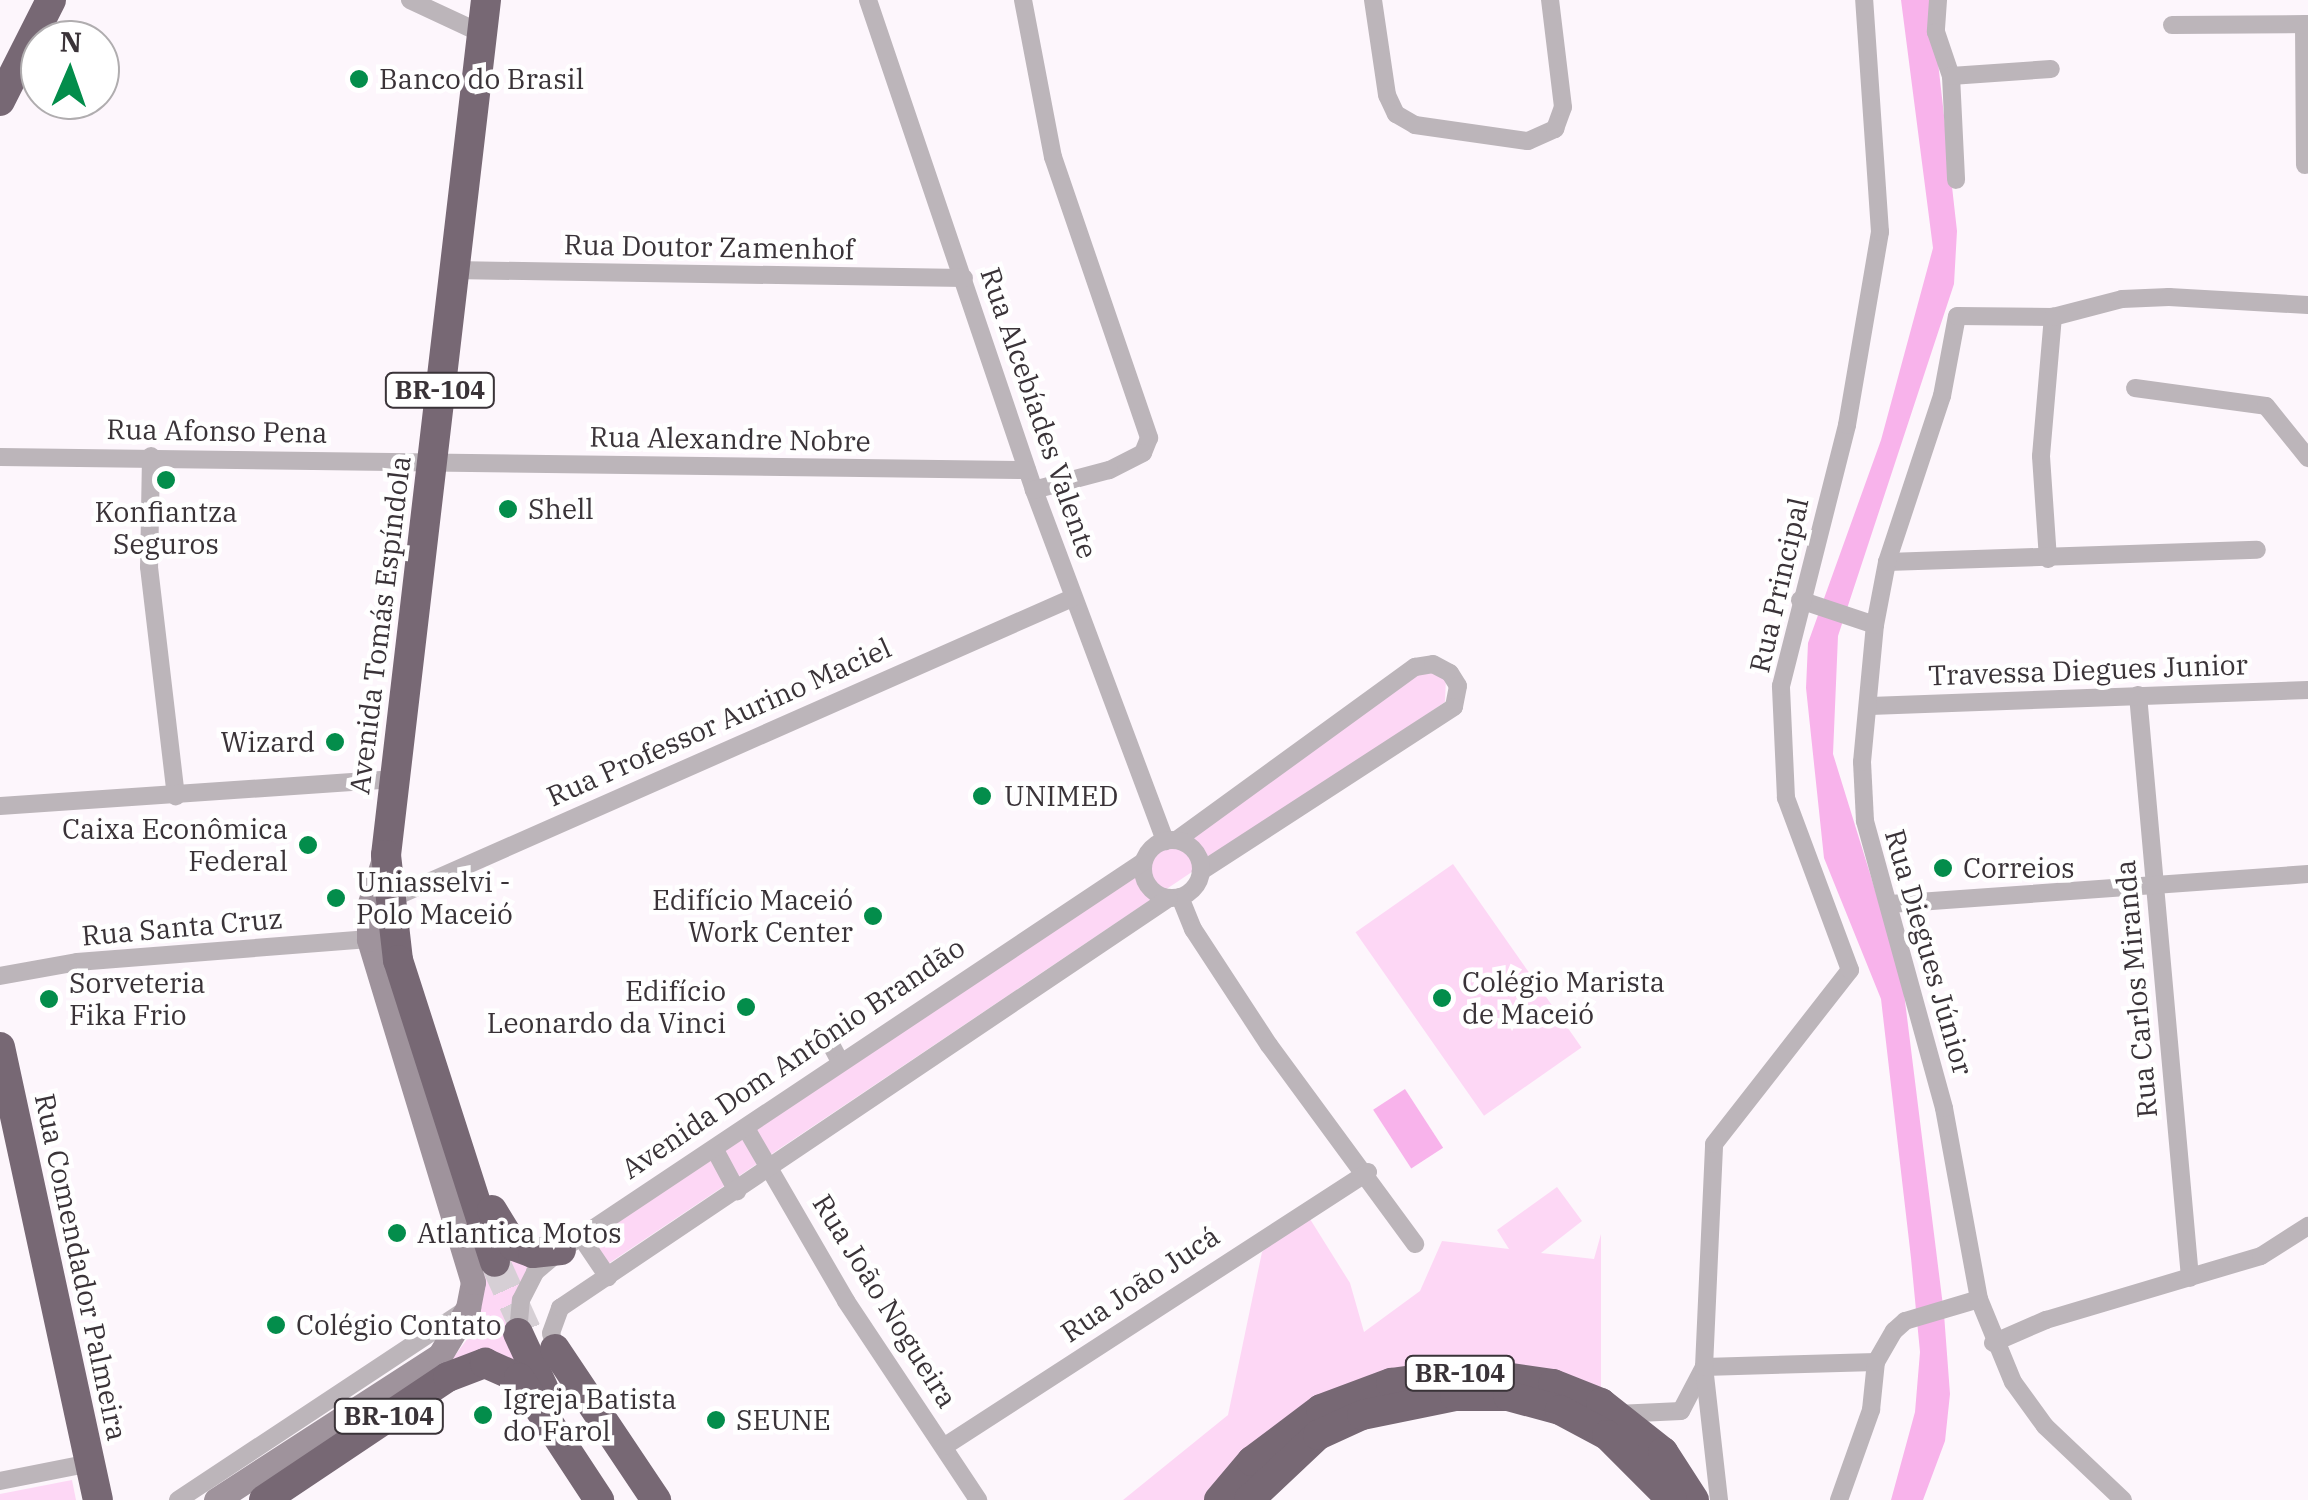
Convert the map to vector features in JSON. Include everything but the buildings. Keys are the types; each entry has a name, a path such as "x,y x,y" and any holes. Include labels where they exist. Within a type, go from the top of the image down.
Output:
{"highway":[{"path":"0,101 51,0"},
{"name":"Avenida Tomás Espíndola","path":"388,900 386,856 486,0"},
{"name":"BR-104","path":"388,900 408,993 484,1272"},
{"path":"408,993 436,1034 504,1236 533,1253 572,1245"},
{"name":"Rua Comendador Palmeira","path":"0,1047 98,1500"},
{"path":"518,1332 531,1368 592,1464 599,1500"},
{"path":"550,1355 638,1500"},
{"path":"550,1355 656,1500"},
{"name":"BR-104","path":"264,1500 448,1377 485,1363 519,1378 599,1500"},
{"name":"BR-104","path":"1219,1500 1252,1461 1321,1410 1426,1375 1505,1374 1553,1384 1617,1414 1663,1452 1694,1500"},
{"name":"BR-104","path":"1248,1500 1318,1435 1362,1414 1455,1396 1508,1396 1560,1410 1607,1435 1672,1500"}],"main road":[{"path":"216,1500 440,1355 484,1272 369,939 368,906 386,856"}],"street":[{"path":"410,0 483,34"},
{"name":"Rua Alcebíades Valente","path":"868,0 1072,598 1171,840"},
{"path":"1023,0 1053,157 1149,438 1144,452 1108,470 1034,490"},
{"path":"1373,0 1387,95 1396,114 1414,125 1541,140 1560,119 1561,74 1550,0"},
{"name":"Rua Principal","path":"1719,1500 1704,1367 1714,1144 1850,970 1783,778 1781,686 1806,602 1847,424 1880,232 1866,0"},
{"path":"1938,0 1936,32 1951,76 1956,180"},
{"path":"2172,25 2306,24 2305,165"},
{"path":"1951,76 2051,69"},
{"name":"Rua Doutor Zamenhof","path":"453,270 964,278"},
{"path":"2048,560 2042,423 2053,317 2122,299 2308,304"},
{"name":"Rua Diegues Júnior","path":"2053,317 1957,316 1942,396 1887,562 1875,624 1862,762 1865,821 1944,1108 1980,1299 1994,1343 2044,1426 2123,1500"},
{"path":"2135,388 2266,406 2308,458"},
{"path":"150,456 149,567 176,796"},
{"name":"Rua Afonso Pena","path":"0,457 150,456 432,463"},
{"name":"Rua Alexandre Nobre","path":"432,463 1027,470"},
{"path":"1887,562 2048,560 2257,550"},
{"name":"Rua Professor Aurino Maciel","path":"388,900 1072,598"},
{"path":"1806,602 1875,624"},
{"path":"550,1355 551,1333 560,1308 1175,897 1202,871 1454,707 1458,686 1450,673 1433,664 1414,667 1142,862 1154,892 1175,897 1269,1045 1368,1172 1415,1244"},
{"name":"Travessa Diegues Junior","path":"1870,706 2308,690"},
{"name":"Rua Carlos Miranda","path":"2138,695 2190,1278"},
{"path":"0,806 395,778"},
{"path":"1171,840 1195,850 1202,871"},
{"name":"Avenida Dom Antônio Brandão","path":"518,1332 520,1300 535,1272 747,1130 840,1062 1142,862"},
{"path":"1890,904 2308,874"},
{"name":"Rua Santa Cruz","path":"0,976 77,962 369,939"},
{"path":"828,1039 840,1062"},
{"name":"Rua João Nogueira","path":"747,1130 846,1301 978,1500"},
{"path":"715,1150 737,1191"},
{"name":"Rua João Jucá","path":"945,1446 1368,1172"},
{"path":"1994,1343 2046,1320 2261,1256 2308,1226"},
{"path":"572,1245 608,1276"},
{"path":"1839,1500 1871,1410 1876,1362 1905,1321 1980,1299"},
{"path":"178,1500 468,1308"},
{"path":"1704,1367 1876,1362"},
{"name":"Rua Principal","path":"1617,1414 1681,1411 1704,1367"},
{"path":"0,1480 91,1463"}],"shaded area":[{"path":"1901,0 1931,0 1957,231 1954,284 1838,636 1833,754 1902,977 1944,1314 1950,1394 1945,1441 1923,1500 1891,1500 1915,1412 1920,1352 1911,1258 1881,999 1824,858 1806,688 1808,643 1881,440 1933,248"},
{"path":"1431,668 1446,677 1445,702 605,1266 587,1229 1413,669"},
{"path":"1453,864 1581,1047 1484,1116 1356,932"},
{"path":"1405,1089 1443,1148 1411,1168 1373,1110"},
{"path":"1557,1187 1582,1221 1541,1253 1594,1259 1601,1234 1601,1403 1470,1372 1219,1500 1123,1500 1228,1415 1262,1252 1305,1211 1350,1283 1364,1332 1420,1291 1442,1241 1509,1249 1497,1230"},
{"path":"507,1252 542,1260 515,1300 518,1364 450,1362 477,1326 483,1262"},
{"path":"72,1480 76,1500 0,1500 0,1494"}],"tunnel":[{"path":"495,1262 529,1337"}],"place":[{"name":"Banco do Brasil","path":"359,79"},
{"name":"Konfiantza Seguros","path":"166,480"},
{"name":"Shell","path":"508,509"},
{"name":"Wizard","path":"335,742"},
{"name":"UNIMED","path":"982,796"},
{"name":"Caixa Econômica Federal","path":"308,845"},
{"name":"Correios","path":"1943,868"},
{"name":"Uniasselvi - Polo Maceió","path":"336,898"},
{"name":"Edifício Maceió Work Center","path":"873,916"},
{"name":"Colégio Marista de Maceió","path":"1442,998"},
{"name":"Sorveteria Fika Frio","path":"49,999"},
{"name":"Edifício Leonardo da Vinci","path":"746,1007"},
{"name":"Atlantica Motos","path":"397,1233"},
{"name":"Colégio Contato","path":"276,1325"},
{"name":"Igreja Batista do Farol","path":"483,1415"},
{"name":"SEUNE","path":"716,1420"}]}
